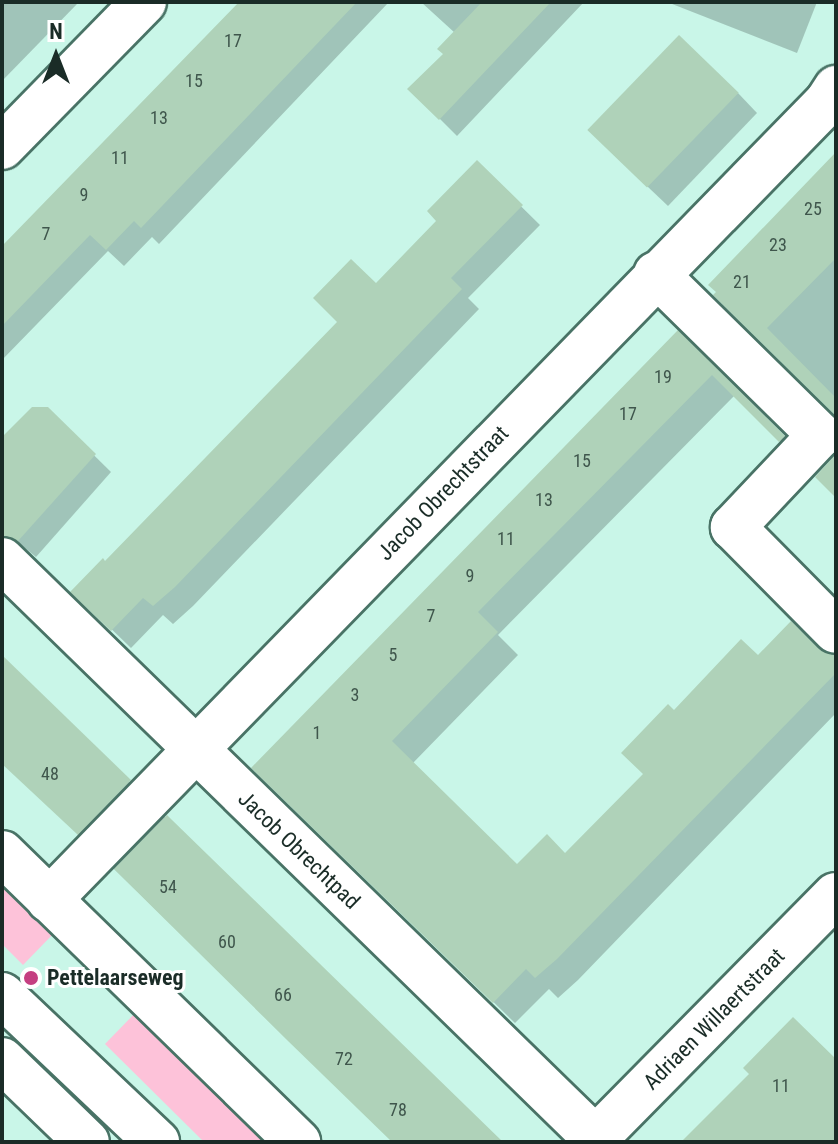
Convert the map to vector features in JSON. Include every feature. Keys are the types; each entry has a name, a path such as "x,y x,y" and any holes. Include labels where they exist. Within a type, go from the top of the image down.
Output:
{"street":[{"path":"2,147 144,2"},
{"name":"Jacob Obrechtstraat","path":"49,900 827,102 836,88"},
{"path":"656,274 820,435 733,527 836,631"},
{"name":"Jacob Obrechtpad","path":"2,560 594,1140"},
{"path":"2,853 298,1142"},
{"name":"Adriaen Willaertstraat","path":"594,1140 832,907"},
{"path":"2,995 157,1142"},
{"path":"2,1060 87,1142"}],"shaded area":[{"path":"2,875 57,930 23,965 2,944"},
{"path":"139,1009 275,1142 204,1142 105,1044"}],"building":[{"path":"239,2 357,2 141,228 134,221 106,250 90,235 2,326 2,246"},
{"path":"482,2 551,2 439,120 407,89 443,54 437,49"},
{"path":"679,35 739,93 647,188 587,130"},
{"path":"836,152 836,258 767,328 836,398 836,416 713,295 716,292 708,285"},
{"path":"477,160 523,205 451,278 462,289 175,587 153,606 143,598 111,631 70,592 103,558 105,561 337,322 313,298 351,259 376,283 436,221 427,211"},
{"path":"678,330 785,436 779,442 712,375 478,612 498,632 392,741 517,864 547,834 565,853 643,774 621,753 668,704 674,710 741,639 758,655 791,621 819,649 836,655 836,673 557,959 535,978 526,969 493,1003 251,768"},
{"path":"32,407 48,407 96,454 18,541 2,536 2,437"},
{"path":"836,454 836,498 815,477"},
{"path":"2,655 131,780 78,835 2,764"},
{"path":"167,815 503,1142 392,1142 287,1040 114,869"},
{"path":"793,1017 836,1059 836,1142 681,1142 749,1074 743,1068"}],"place":[{"name":"Pettelaarseweg","path":"31,978"}]}
